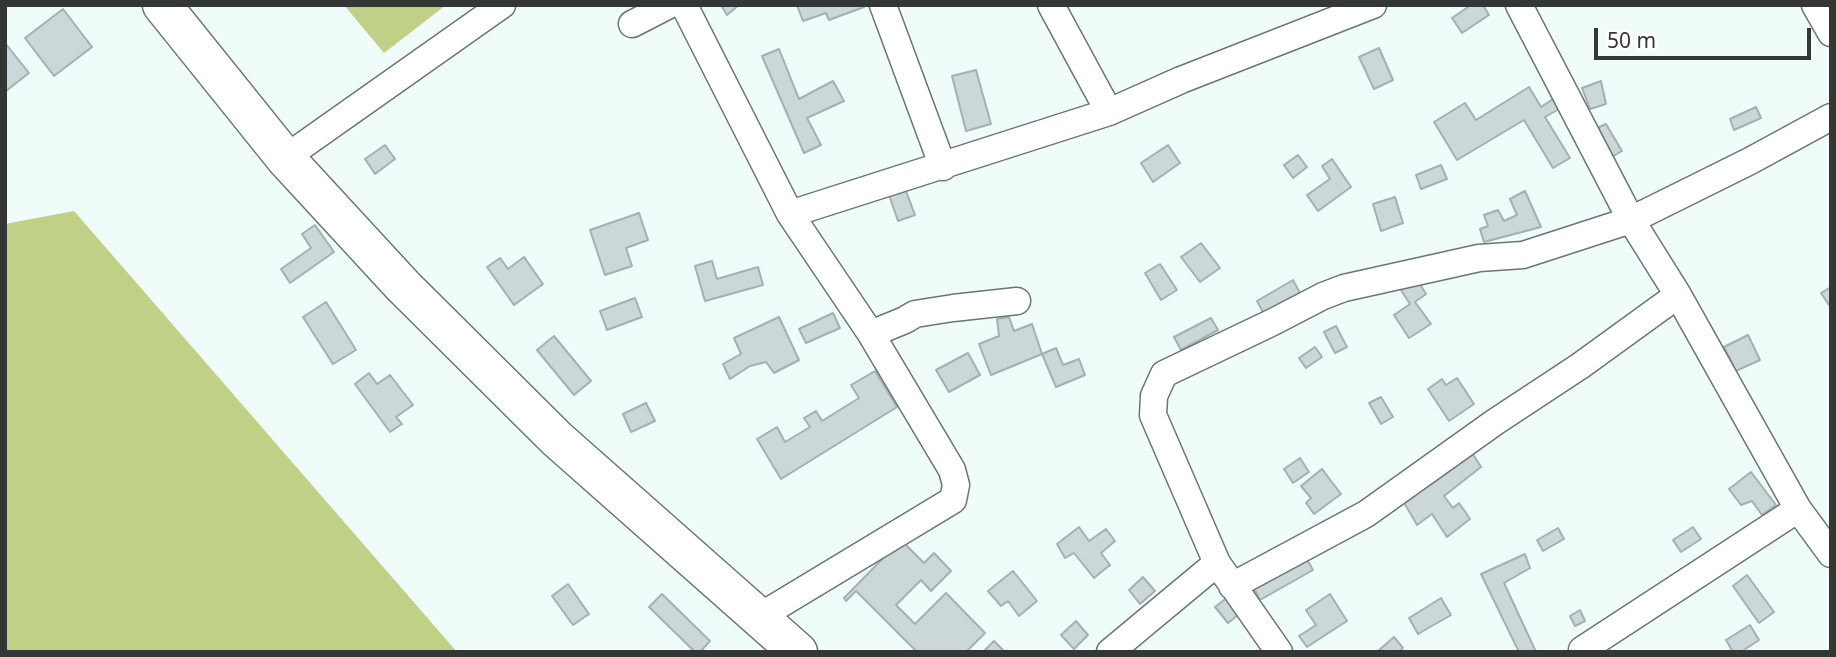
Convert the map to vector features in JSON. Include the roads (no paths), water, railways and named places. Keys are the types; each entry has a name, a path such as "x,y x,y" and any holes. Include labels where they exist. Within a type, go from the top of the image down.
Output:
{"highway":[{"path":"162,5 285,158 403,286 557,439 797,652"}],"street":[{"path":"632,24 669,5"},
{"path":"684,5 790,214 871,334 952,471 956,485 953,500 759,617"},
{"path":"883,5 943,167"},
{"path":"1051,5 1109,112"},
{"path":"1519,5 1631,220 1678,295 1798,509 1831,554"},
{"path":"1815,5 1831,33"},
{"path":"285,158 499,6"},
{"path":"790,214 1109,112 1181,80 1371,6"},
{"path":"1279,652 1217,563 1153,415 1154,396 1164,374 1344,288 1479,258 1523,255 1631,220 1831,117"},
{"path":"1233,586 1366,514 1678,295"},
{"path":"871,334 915,314 1017,301"},
{"path":"1582,651 1798,509"},
{"path":"1110,652 1217,563"}]}
